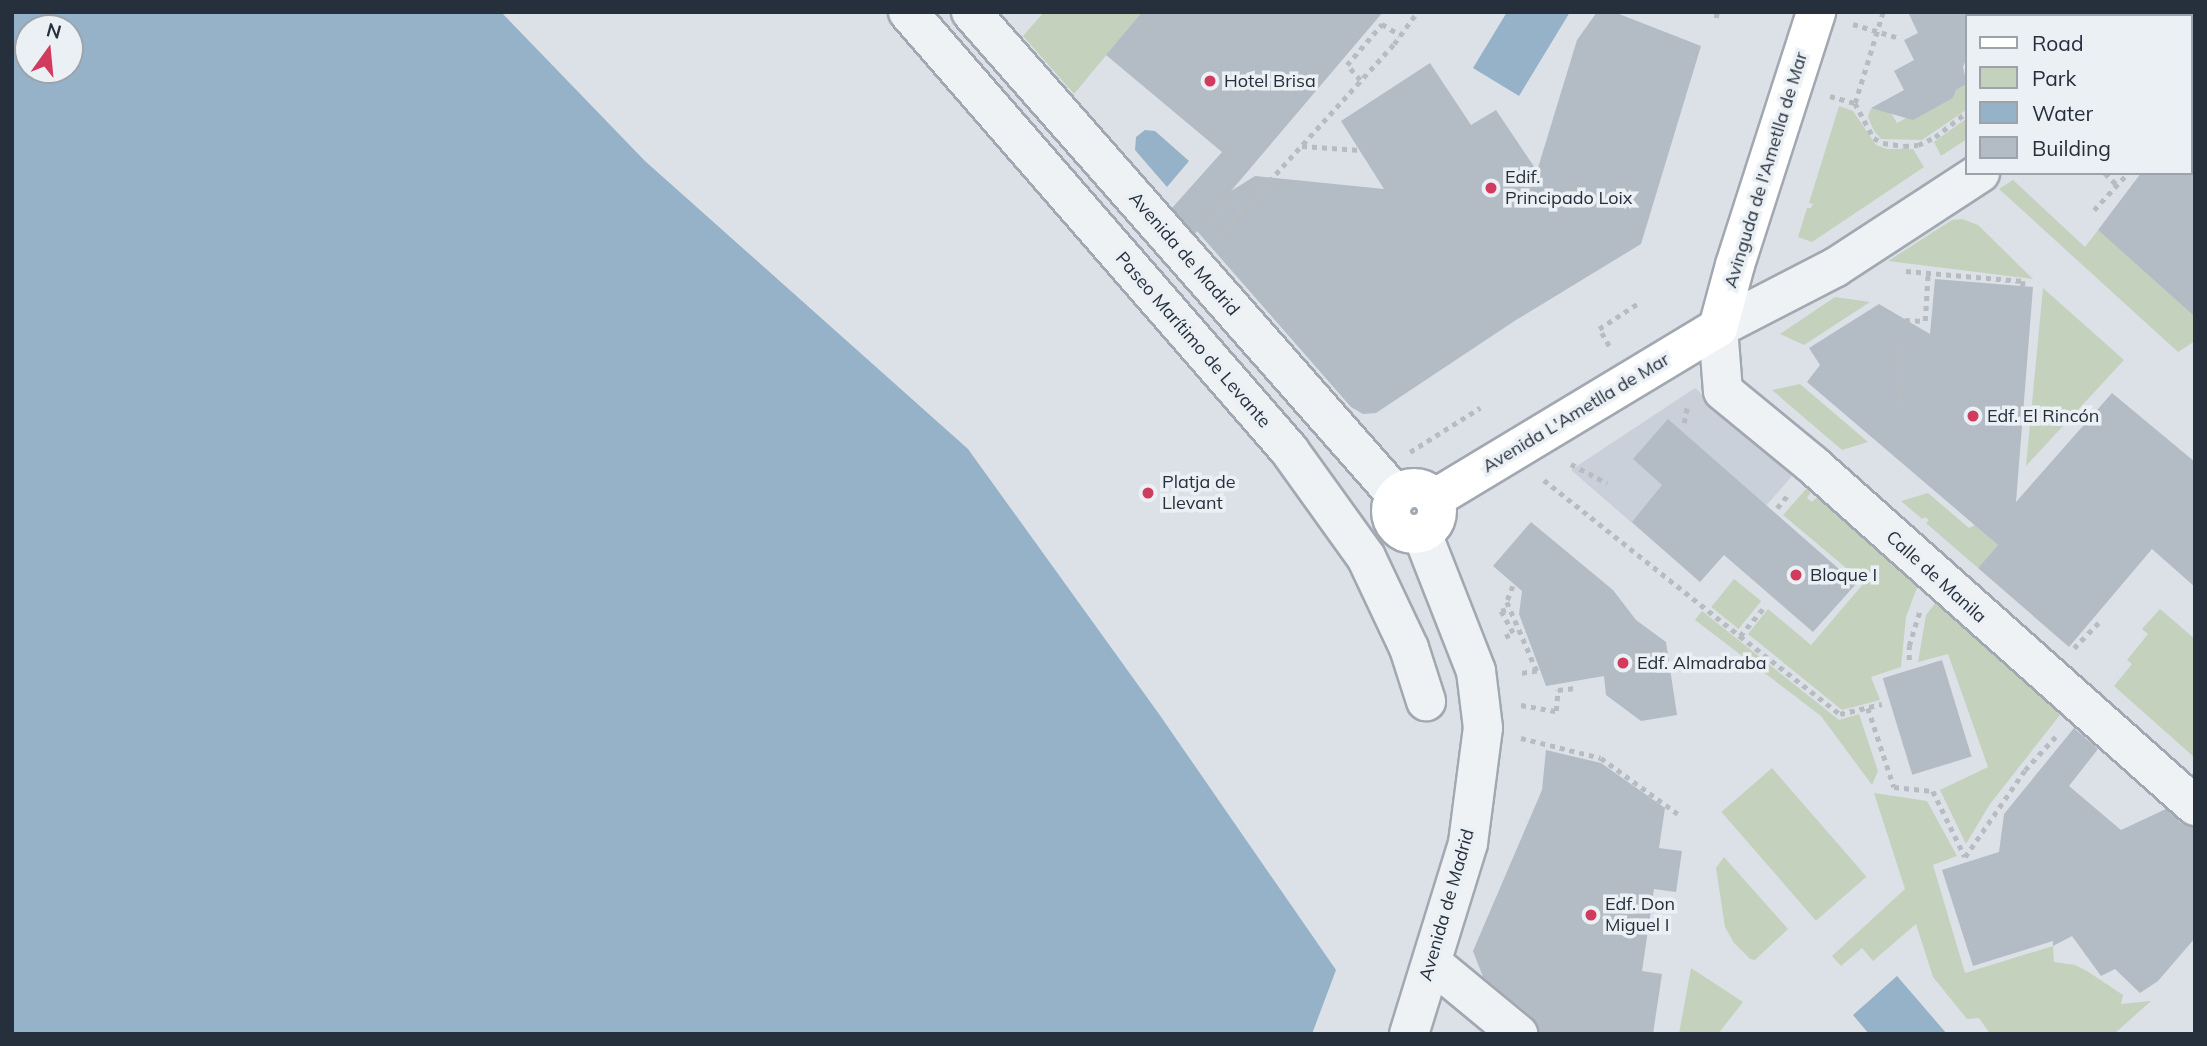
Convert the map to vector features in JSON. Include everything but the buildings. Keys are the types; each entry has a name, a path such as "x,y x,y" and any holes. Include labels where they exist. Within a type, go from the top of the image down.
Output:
{"street":[{"name":"Paseo Marítimo de Levante","path":"908,12 1289,450 1366,557 1409,648 1426,701"},
{"name":"Avenida de Madrid","path":"971,12 1200,246 1407,500 1476,671 1481,712 1468,843 1409,1034"},
{"name":"Avinguda de l'Ametlla de Mar","path":"1718,328 1816,12"},
{"path":"1718,328 1836,267 1977,175"},
{"name":"Avenida L'Ametlla de Mar","path":"1407,500 1513,451 1718,328"},
{"name":"Calle de Manila","path":"1718,328 1723,391 1813,465 2195,806"},
{"path":"1432,963 1518,1034"}],"path":[{"path":"1200,246 1242,211 1401,35 1417,12"},
{"path":"1882,12 1855,103 1874,138 1884,143 1918,145 1935,137 1966,113"},
{"path":"1360,80 1347,65 1381,24 1401,35"},
{"path":"1792,85 1855,103"},
{"path":"1301,146 1360,150"},
{"path":"2107,175 2117,186"},
{"path":"2094,210 2126,175"},
{"path":"1200,246 1229,199 1242,211"},
{"path":"1902,271 2023,282 2023,286"},
{"path":"1899,409 1905,320 1925,321 1928,272"},
{"path":"1616,318 1640,302"},
{"path":"1407,500 1480,408"},
{"path":"1513,451 1554,489 1840,715 1882,704"},
{"path":"1575,467 1586,470 1607,483"},
{"path":"1909,660 1916,616 1941,582"},
{"path":"1496,606 1507,601 1513,586"},
{"path":"1507,601 1537,671 1530,673"},
{"path":"1740,636 1766,605"},
{"path":"1481,712 1556,711 1558,690 1574,688"},
{"path":"1868,708 1894,787 1933,791 1965,857 2025,770 2082,707"},
{"path":"1481,712 1601,758 1678,814"}],"shaded area":[{"path":"1695,388 1792,476 1700,582 1571,470"}],"green space":[{"path":"1044,12 1142,12 1074,94 1023,36"},
{"path":"1966,85 1966,110 1922,140 1881,139 1868,117 1870,110 1884,101 1897,123 1906,118 1913,119 1953,98 1956,90"},
{"path":"1839,106 1853,111 1876,145 1887,149 1913,149 1924,167 1812,242 1798,237 1807,208 1811,208 1813,204 1809,203"},
{"path":"1966,119 1966,140 1941,156 1934,142"},
{"path":"2013,180 2085,247 2098,230 2195,317 2195,341 2178,352 1999,189"},
{"path":"1962,219 1978,225 2033,279 1888,261 1952,220"},
{"path":"2043,288 2124,360 2026,466"},
{"path":"1835,297 1870,302 1804,345 1780,334"},
{"path":"1800,384 1868,442 1842,450 1772,390"},
{"path":"1807,488 1811,492 1807,498 1812,502 1817,497 1918,585 1906,617 1901,667 1871,677 1880,700 1842,710 1748,634 1768,609 1811,645 1864,583 1783,515"},
{"path":"1928,493 1969,528 1975,525 1998,545 1978,568 1926,523 1929,520 1925,517 1922,519 1901,501"},
{"path":"1734,579 1761,601 1739,629 1711,607"},
{"path":"1937,601 2063,711 1990,804 1966,844 1940,790 1988,767 1948,654 1918,662 1926,615"},
{"path":"2160,609 2195,639 2195,758 2114,686 2132,664 2127,660 2148,634 2142,629"},
{"path":"1702,611 1839,720 1859,714 1878,771 1872,785 1821,716 1695,620"},
{"path":"1772,768 1866,877 1816,921 1721,812"},
{"path":"1874,793 1927,801 1957,856 1933,865 1965,973 2053,946 2054,962 2075,965 2087,971 2123,995 2121,1004 2151,1001 2114,1034 1990,1034 1979,1018 1967,1019 1933,977 1916,924 1873,961 1862,948 1841,966 1832,956 1905,889"},
{"path":"1724,857 1788,929 1755,960 1750,959 1734,943 1725,927 1716,868"},
{"path":"1691,968 1743,1002 1718,1034 1679,1034"}],"water":[{"path":"12,12 501,12 645,161 968,449 1159,714 1336,970 1312,1034 12,1034"},
{"path":"1507,12 1570,12 1519,96 1473,68"},
{"path":"1145,130 1155,131 1189,161 1167,187 1135,150 1136,137"},
{"path":"1897,976 1947,1034 1869,1034 1853,1015"}],"place":[{"name":"Hotel Brisa","path":"1210,81"},
{"name":"Edif. Principado Loix","path":"1491,188"},
{"name":"Edf. El Rincón","path":"1973,416"},
{"name":"Platja de Llevant","path":"1148,493"},
{"name":"Bloque I","path":"1796,575"},
{"name":"Edf. Almadraba","path":"1623,663"},
{"name":"Edf. Don Miguel I","path":"1591,915"}]}
